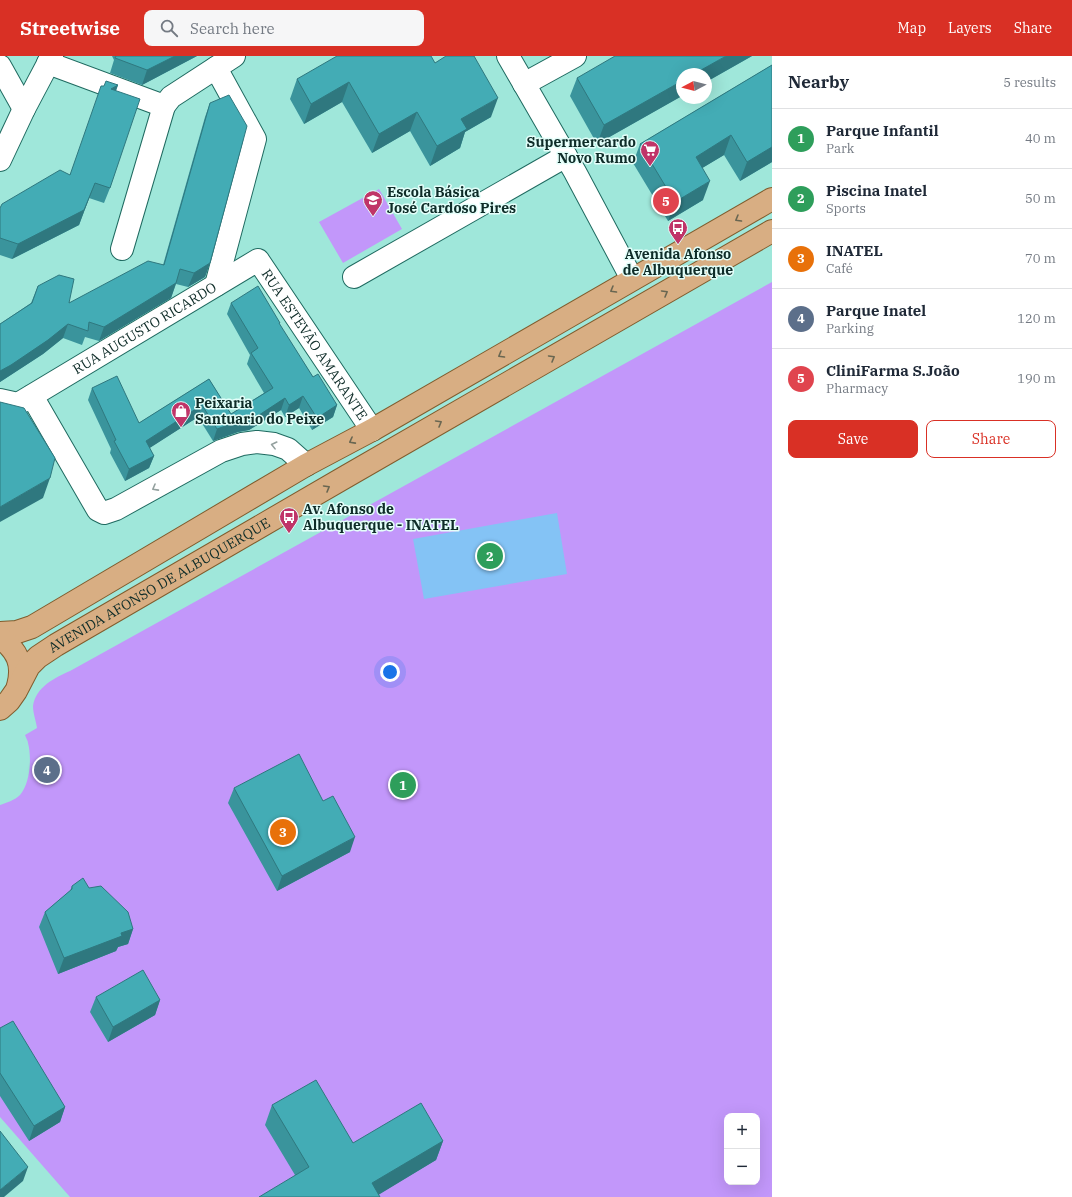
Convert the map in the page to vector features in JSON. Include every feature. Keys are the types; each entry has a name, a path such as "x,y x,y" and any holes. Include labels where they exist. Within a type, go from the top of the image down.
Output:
{"main road":[{"name":"AVENIDA AFONSO DE ALBUQUERQUE","path":"0,633 17,632 32,627 306,465 372,430 772,199"},
{"name":"AVENIDA AFONSO DE ALBUQUERQUE","path":"0,709 9,702 29,666 38,657 56,645 772,231"},
{"name":"AVENIDA AFONSO DE ALBUQUERQUE","path":"0,637 10,646 20,665 20,678 16,691"}],"street":[{"path":"122,250 164,106 171,97 234,56"},
{"path":"508,56 566,156 632,279"},
{"path":"524,84 575,56"},
{"path":"0,160 50,59 164,106"},
{"path":"0,66 24,109"},
{"path":"216,68 256,139 216,285"},
{"path":"354,277 566,156"},
{"name":"RUA AUGUSTO RICARDO","path":"0,400 18,404 258,260"},
{"name":"RUA ESTEVÃO AMARANTE","path":"258,260 372,430"},
{"path":"32,396 98,510 104,513 116,510 221,451 242,444 257,442 281,446 288,449 306,465"}],"shaded area":[{"path":"379,189 402,229 343,263 319,222"},
{"path":"772,282 772,1197 70,1197 0,1117 0,805 18,797 26,784 30,756 28,742 25,735 37,728 33,711 35,699 42,688 58,677"}],"water":[{"path":"557,513 567,574 424,599 413,539"}],"building":[{"path":"116,56 175,56 147,70 115,58"},
{"path":"337,56 431,56 435,63 446,56 474,56 498,98 461,119 467,129 437,146 417,112 379,134 349,82 311,104 297,79"},
{"path":"615,56 726,56 705,68 676,68 676,84 604,125 577,78"},
{"path":"772,65 772,147 747,162 731,135 696,157 710,181 675,202 640,144 707,104 712,104 712,101"},
{"path":"106,81 118,85 111,89 140,99 110,188 95,183 84,210 18,244 0,238 0,208 2,204 60,170 70,175 101,86 104,86"},
{"path":"229,95 247,126 210,263 194,273 180,269 176,283 104,327 89,322 88,331 68,324 48,340 0,371 0,324 32,303 38,286 59,275 74,279 69,303 148,261 164,265 210,103"},
{"path":"258,286 313,377 318,374 337,405 317,418 303,396 289,405 285,398 253,419 242,420 217,429 202,405 146,441 154,456 129,469 114,441 116,440 92,388 117,376 139,423 209,379 231,414 273,388 251,353 258,348 231,303"},
{"path":"0,402 24,408 55,458 50,478 0,507"},
{"path":"299,754 323,801 333,796 355,837 282,876 234,788"},
{"path":"83,878 89,888 101,886 128,912 133,929 121,933 122,936 64,958 45,912 72,889 72,886"},
{"path":"143,970 160,1000 113,1027 96,997"},
{"path":"13,1021 65,1107 34,1126 0,1073 0,1028"},
{"path":"316,1080 353,1143 421,1103 443,1141 372,1183 380,1197 259,1197 309,1167 272,1105"},
{"path":"0,1131 28,1167 0,1190"}],"place":[{"name":"Supermercardo Novo Rumo","path":"650,167"},
{"name":"CliniFarma S.João","path":"666,201"},
{"name":"Escola Básica José Cardoso Pires","path":"373,217"},
{"name":"Avenida Afonso de Albuquerque","path":"678,245"},
{"name":"Peixaria Santuario do Peixe","path":"181,428"},
{"name":"Av. Afonso de Albuquerque - INATEL","path":"289,534"},
{"name":"Piscina Inatel","path":"490,556"},
{"name":"Parque Inatel","path":"47,770"},
{"name":"Parque Infantil","path":"403,785"},
{"name":"INATEL","path":"283,832"}]}
